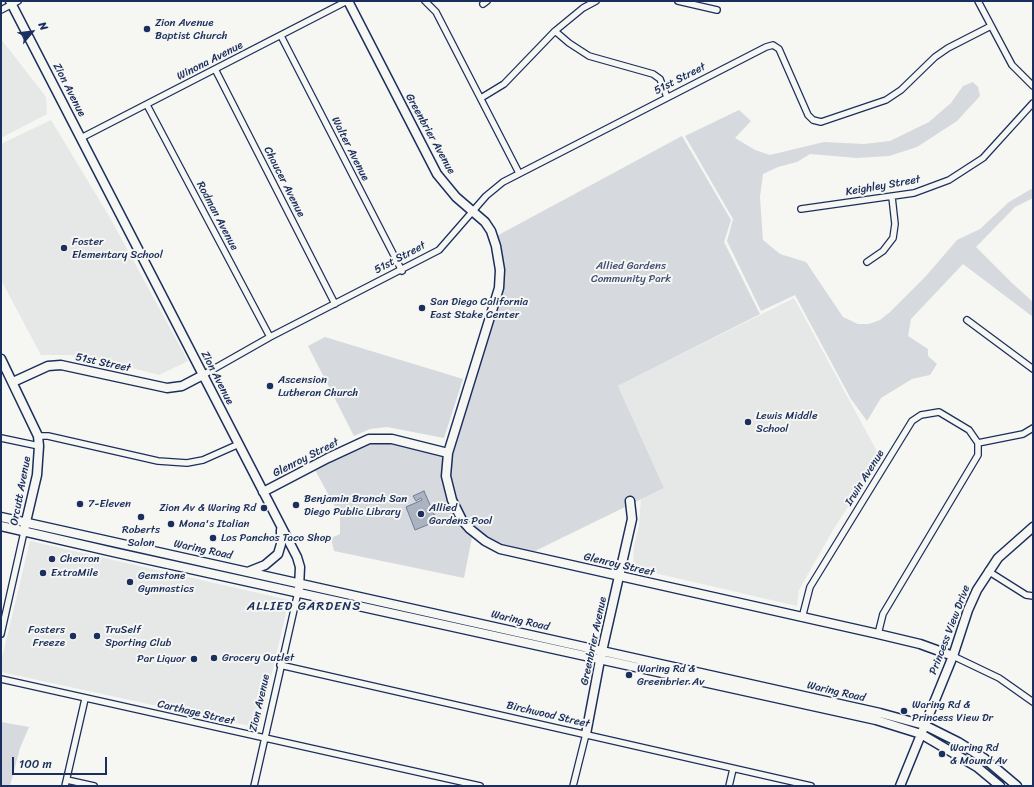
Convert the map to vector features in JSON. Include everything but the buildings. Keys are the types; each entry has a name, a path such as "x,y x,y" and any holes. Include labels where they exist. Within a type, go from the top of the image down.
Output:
{"main road":[{"name":"Greenbrier Avenue","path":"347,1 437,174 456,197 474,211 491,231 500,270 499,288 448,453"},
{"name":"Zion Avenue","path":"13,2 300,567 300,583 298,592"},
{"name":"Orcutt Avenue","path":"1,359 38,436 39,446 37,474 24,532"},
{"name":"51st Street","path":"13,382 48,366 61,365 167,388 182,386 203,375"},
{"name":"Glenroy Street","path":"263,492 328,458 369,439 392,439 448,453 446,476 452,500 462,520 485,541 500,549 619,577 878,634 920,644 953,656"},
{"name":"Greenbrier Avenue","path":"586,734 600,660 632,519 630,501"},
{"name":"Waring Road","path":"1,516 880,713 924,725 985,759 1017,786"},
{"name":"Waring Road","path":"1,526 876,720 921,734 977,767 1000,786"},
{"name":"Princess View Drive","path":"900,786 953,656 976,590 988,571 1003,554 1033,527"},
{"path":"249,572 265,565 278,554 282,541 281,528"}],"street":[{"name":"Winona Avenue","path":"82,138 347,1"},
{"path":"425,1 436,12 519,173"},
{"path":"481,98 504,84 556,31 583,8 596,1"},
{"path":"678,1 717,10"},
{"path":"978,1 1012,64 1033,86"},
{"path":"1,10 13,2"},
{"name":"51st Street","path":"203,375 270,337 402,271 439,250 486,196 503,182 766,47 773,45 780,49 808,115 813,120 821,122 886,100 901,90 935,57 948,48 991,26"},
{"path":"556,31 569,43 589,56 652,74 660,79 667,97"},
{"name":"Walter Avenue","path":"281,36 402,271"},
{"name":"Chaucer Avenue","path":"215,69 335,304"},
{"name":"Keighley Street","path":"801,209 892,197 926,189 949,180 984,158 1033,103"},
{"name":"Rodman Avenue","path":"147,105 270,337"},
{"path":"867,262 883,251 892,238 895,224 892,197"},
{"path":"967,320 1033,369"},
{"name":"Irwin Avenue","path":"802,618 810,587 912,421 920,415 939,412 969,430 978,443"},
{"path":"878,634 883,614 975,463 978,455 978,443 1023,434 1033,428"},
{"path":"38,436 48,436 158,462 187,463 203,460 238,444"},
{"path":"1,438 39,446"},
{"name":"Orcutt Avenue","path":"1,634 24,532"},
{"path":"988,571 1026,595 1033,596"},
{"name":"Zion Avenue","path":"254,786 280,665 298,592"},
{"path":"1,604 7,605"},
{"name":"Glenroy Street","path":"953,656 999,678 1033,702"},
{"name":"Birchwood Street","path":"280,665 811,786"},
{"name":"Carthage Street","path":"1,679 85,699 480,786"},
{"path":"85,699 66,783 94,786"},
{"name":"Greenbrier Avenue","path":"573,786 586,734"},
{"path":"729,786 733,769"}],"shaded area":[{"path":"1,39 46,97 47,114 1,138"},
{"name":"Foster Elementary School","path":"51,120 109,216 188,361 159,375 101,360 72,355 41,355 1,280 1,144"},
{"name":"Lewis Middle School","path":"794,298 880,457 833,530 799,590 797,606 633,568 634,546 639,525 641,499 664,488 618,386"},
{"name":"Allied Gardens Pool","path":"424,491 437,521 415,530 406,507 422,500 421,498 416,501 413,496"},
{"path":"30,541 289,600 259,728 1,672 1,662"}],"green space":[{"path":"973,82 978,87 980,96 957,121 917,147 889,156 857,158 810,154 797,162 778,167 763,174 760,197 763,240 780,254 806,262 843,317 858,324 869,324 880,320 926,276 957,240 980,229 1009,202 1033,188 1033,198 1015,207 976,247 1033,302 1033,317 963,264 911,319 908,336 928,349 928,356 937,364 930,375 912,379 881,398 867,421 851,399 795,295 761,311 727,241 733,219 685,136 739,110 751,121 735,138 755,150 770,155 824,142 864,144 890,141 929,122 951,103 963,86"},
{"name":"Allied Gardens Community Park","path":"682,136 731,220 724,242 760,314 618,386 664,488 535,551 506,551 473,532 464,578 334,551 331,538 340,534 340,516 314,468 372,439 448,453 499,288 493,238"},
{"path":"325,337 463,379 444,438 387,427 370,429 354,436 308,346"},
{"path":"1,722 29,727 20,748 10,786 1,786"}],"place":[{"name":"Zion Avenue Baptist Church","path":"147,29"},
{"name":"Foster Elementary School","path":"64,248"},
{"name":"San Diego California East Stake Center","path":"422,308"},
{"name":"Ascension Lutheran Church","path":"270,386"},
{"name":"Lewis Middle School","path":"748,422"},
{"name":"7-Eleven","path":"80,504"},
{"name":"Benjamin Branch San Diego Public Library","path":"296,505"},
{"name":"Zion Av & Waring Rd","path":"264,508"},
{"name":"Allied Gardens Pool","path":"421,514"},
{"name":"Roberts Salon","path":"141,517"},
{"name":"Mona's Italian","path":"171,524"},
{"name":"Los Panchos Taco Shop","path":"213,538"},
{"name":"Chevron","path":"52,559"},
{"name":"ExtraMile","path":"43,573"},
{"name":"Gemstone Gymnastics","path":"130,582"},
{"name":"Fosters Freeze","path":"73,636"},
{"name":"TruSelf Sporting Club","path":"97,636"},
{"name":"Grocery Outlet","path":"214,658"},
{"name":"Par Liquor","path":"194,659"},
{"name":"Waring Rd & Greenbrier Av","path":"629,675"},
{"name":"Waring Rd & Princess View Dr","path":"904,711"},
{"name":"Waring Rd & Mound Av","path":"942,754"}],"district":[{"name":"ALLIED GARDENS","path":"304,607"}]}
